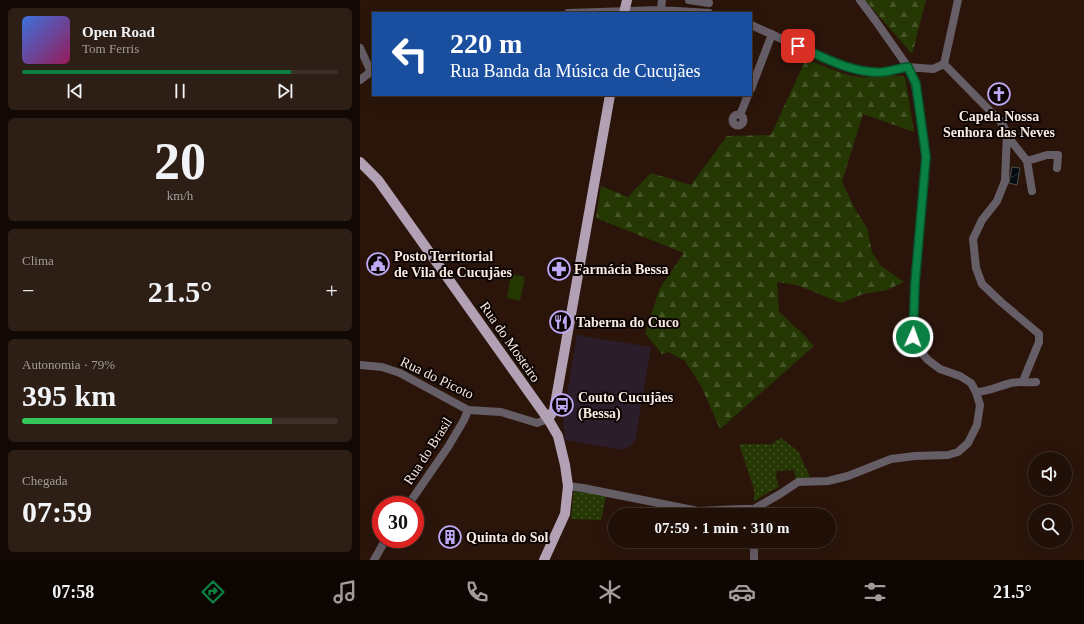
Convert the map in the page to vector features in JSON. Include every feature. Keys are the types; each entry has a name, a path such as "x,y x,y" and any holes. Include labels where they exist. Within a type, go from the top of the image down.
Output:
{"main road":[{"path":"548,419 554,410 610,96"},
{"name":"Rua do Mosteiro","path":"360,162 378,180 548,419 558,436 568,486 564,514 544,560"}],"street":[{"path":"660,10 662,0"},
{"path":"690,0 710,1 708,12"},
{"path":"760,508 798,482 828,481 848,476 891,459 915,456 948,455 958,452 968,443 977,425 980,405 976,392 971,383 960,376 940,369 928,360 920,351 913,337 915,283 926,157 916,84 908,67 860,0"},
{"path":"944,64 958,0"},
{"path":"579,12 625,8 692,12"},
{"path":"752,25 837,64 864,72 884,72 908,67 933,69 944,64"},
{"path":"752,86 772,34"},
{"path":"360,48 372,70 360,80"},
{"path":"944,64 1001,122 1012,142 1027,161 1032,191"},
{"path":"740,115 748,96"},
{"path":"1007,132 1005,181 996,201 982,220 974,239 976,268 982,284 1039,334 1039,342 1022,381"},
{"path":"1027,161 1047,155 1058,155 1057,168"},
{"name":"Rua do Picoto","path":"360,365 382,367 400,373 468,410 501,412 537,423 548,419"},
{"path":"976,392 984,392 1009,383 1022,381 1028,383 1036,382"},
{"name":"Rua do Brasil","path":"414,496 448,447 464,420 468,410"},
{"path":"568,486 682,508"},
{"path":"374,560 381,548"},
{"path":"754,548 754,560"}],"shaded area":[{"path":"577,335 651,347 635,442 624,450 565,440 563,419"}],"green space":[{"path":"865,0 926,0 912,54"},
{"path":"806,59 852,76 870,77 894,75 905,77 914,132 863,114 842,182 855,209 867,228 872,252 880,265 904,282 887,290 863,294 841,303 797,285 777,282 779,312 814,346 720,429 701,386 685,361 668,352 662,354 645,333 660,288 684,253 596,218 601,186 628,197 651,173 691,185 727,136 771,135"},
{"path":"511,274 525,277 520,301 507,298"},
{"path":"781,438 798,451 810,477 796,479 794,470 777,471 776,476 779,487 765,494 754,502 754,489 739,444 772,444"},
{"path":"574,490 606,496 601,520 571,518"}],"water":[{"path":"1012,167 1020,168 1017,185 1009,183"}],"place":[{"name":"Capela Nossa Senhora das Neves","path":"999,94"},
{"name":"Posto Territorial de Vila de Cucujães","path":"378,264"},
{"name":"Farmácia Bessa","path":"559,269"},
{"name":"Taberna do Cuco","path":"561,322"},
{"name":"Couto Cucujães (Bessa)","path":"562,405"},
{"name":"Quinta do Sol","path":"450,537"}],"route":[{"path":"798,46 837,64 864,72 884,72 908,67 916,84 926,157 915,283 913,337"}]}
